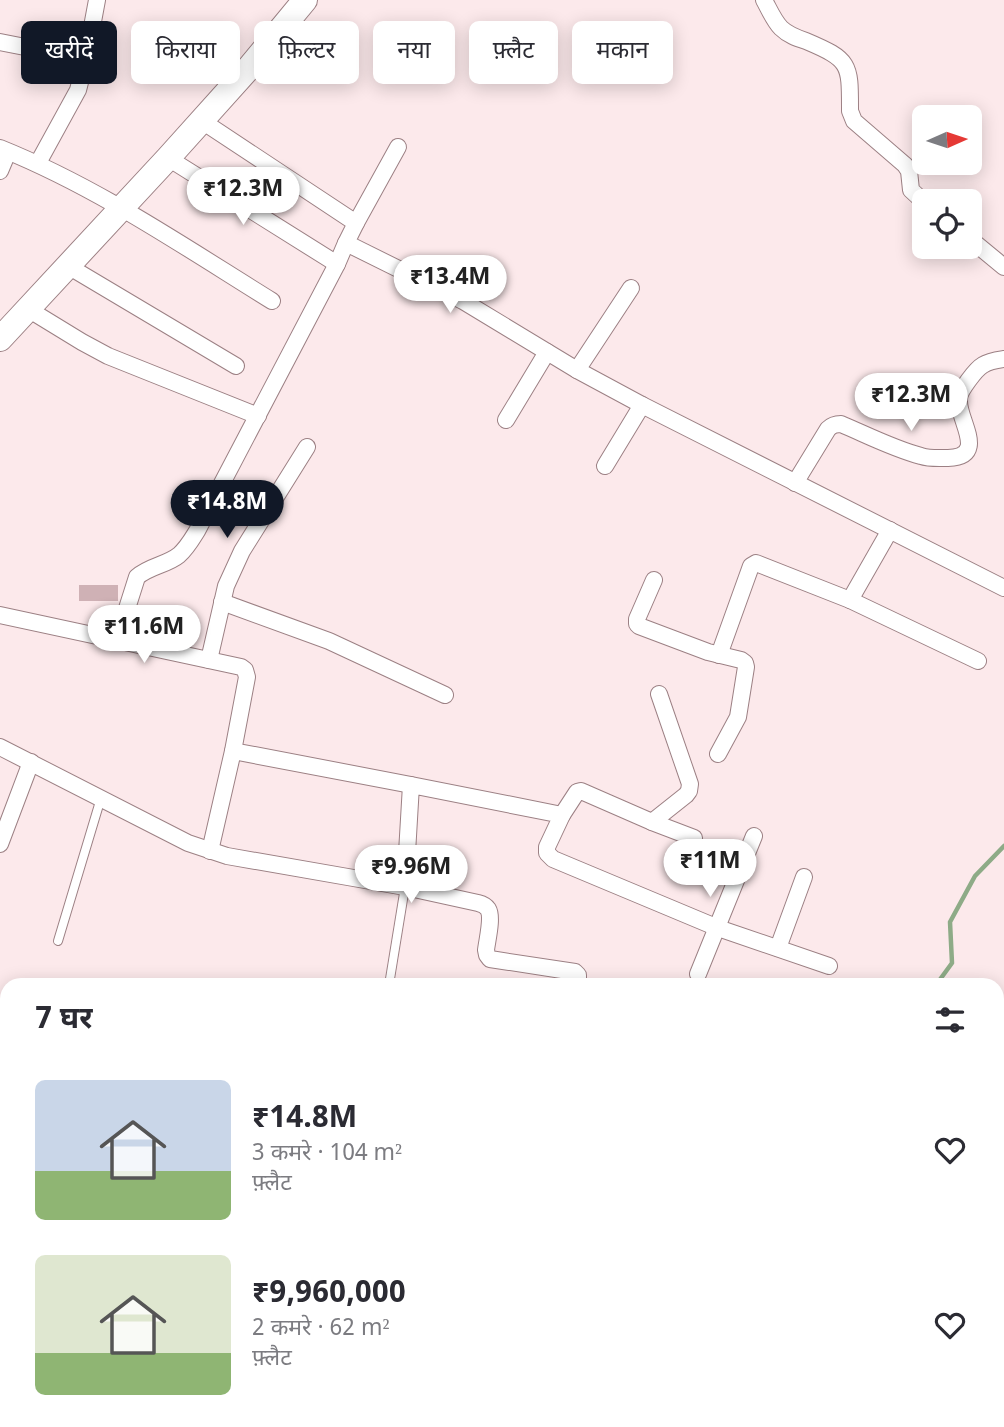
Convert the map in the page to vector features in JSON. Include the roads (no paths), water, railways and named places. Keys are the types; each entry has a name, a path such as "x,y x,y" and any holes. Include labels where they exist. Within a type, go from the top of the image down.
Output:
{"main road":[{"path":"0,340 169,158 305,0"}],"street":[{"path":"93,21 97,0"},
{"path":"764,0 780,28 842,60 850,75 850,111 854,121 905,165 909,171 912,191"},
{"path":"0,42 21,46"},
{"path":"38,163 80,84"},
{"path":"202,121 356,223"},
{"path":"117,640 137,577 143,571 179,555 197,531 398,147"},
{"path":"0,171 4,150 38,163 122,208 272,301"},
{"path":"169,158 337,264"},
{"path":"346,243 463,301 577,370 642,405 1004,588"},
{"path":"982,249 1004,267"},
{"path":"68,266 236,366"},
{"path":"577,370 631,288"},
{"path":"28,309 108,356 258,416"},
{"path":"506,420 547,352"},
{"path":"795,482 828,429 836,424 923,457 957,458 969,446 959,405 960,393 984,365 1004,359"},
{"path":"605,466 642,405"},
{"path":"209,660 226,586 242,551 307,447"},
{"path":"850,600 890,530"},
{"path":"719,655 752,564 758,564 850,600 978,662"},
{"path":"654,580 637,619 639,626 745,663 738,717 718,754"},
{"path":"222,602 329,641 446,695"},
{"path":"0,615 245,670 247,677 211,851"},
{"path":"652,822 686,795 690,784 659,694"},
{"path":"0,747 188,843 211,851 478,903 489,911 486,950 490,959 575,972 578,978"},
{"path":"233,751 562,816"},
{"path":"0,844 30,762"},
{"path":"405,887 411,785"},
{"path":"694,838 581,791 577,792 562,816 547,852 550,856 718,928 829,966"},
{"path":"698,974 754,836"},
{"path":"778,948 804,877"}],"lane":[{"path":"58,941 101,797"},
{"path":"390,978 405,887"}],"waterway":[{"path":"941,978 952,963 950,922 975,876 1004,846"}]}
